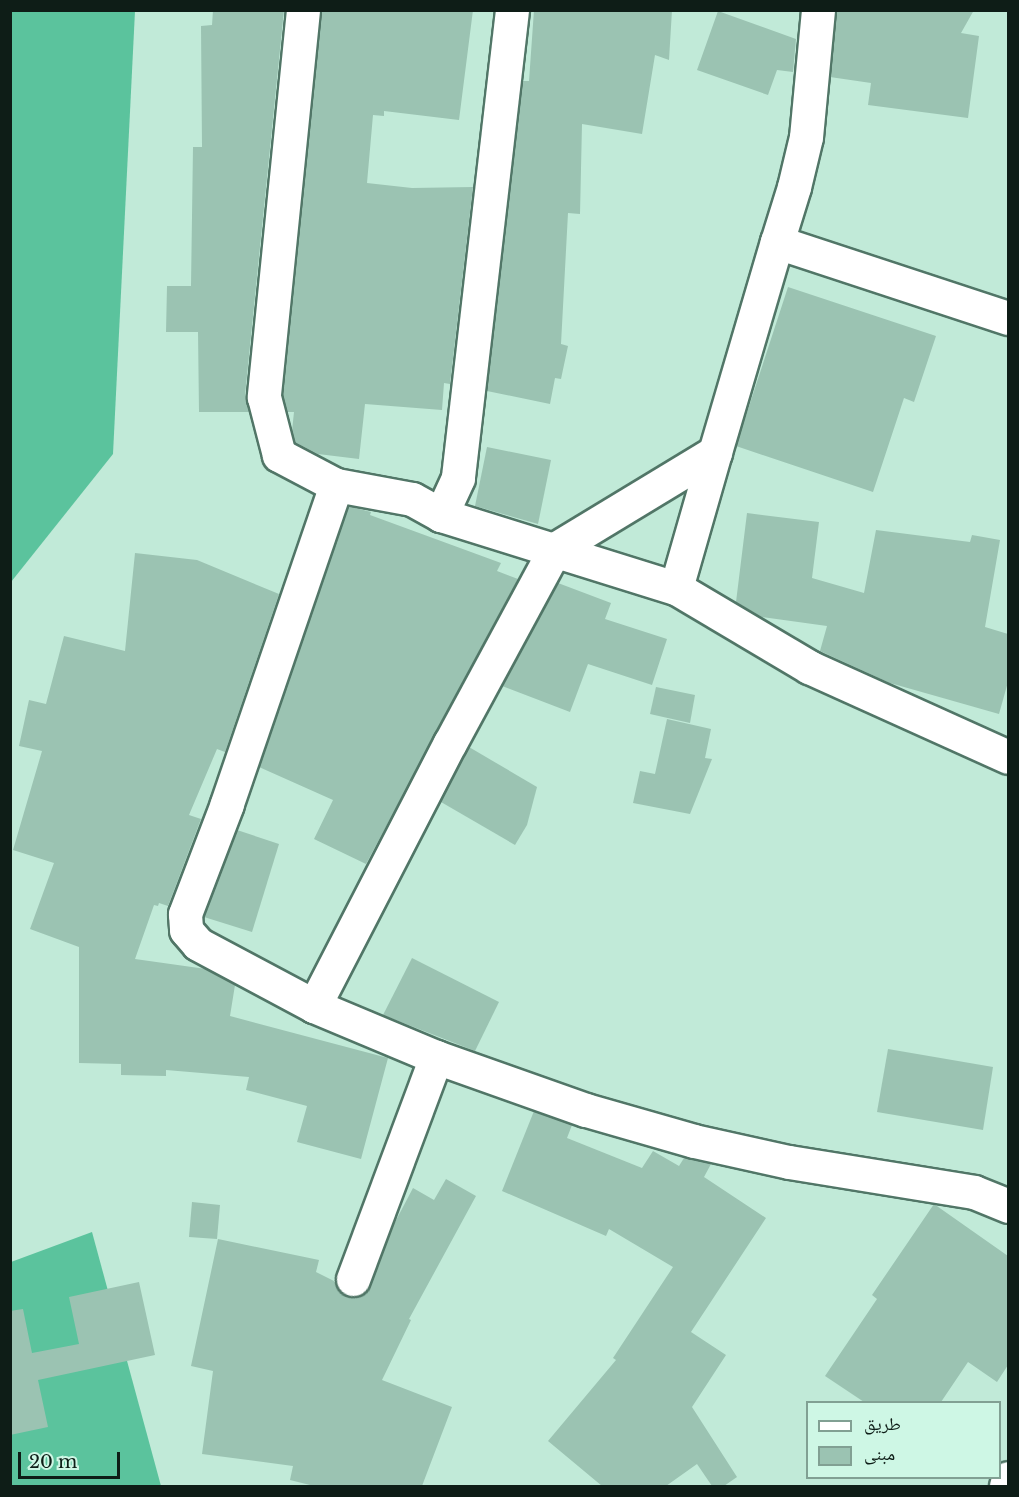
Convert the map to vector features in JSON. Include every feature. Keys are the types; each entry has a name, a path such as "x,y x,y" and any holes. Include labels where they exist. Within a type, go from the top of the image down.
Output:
{"street":[{"path":"303,10 264,397 279,455 336,484 412,499 441,515 676,588 809,667 1008,757"},
{"path":"441,515 458,478 512,10"},
{"path":"676,588 806,137 818,10"},
{"path":"777,242 1008,318"},
{"path":"314,1006 450,743 555,549 715,452"},
{"path":"336,484 227,804 185,914 186,930 198,944 314,1006 436,1057 586,1110 694,1141 789,1162 974,1192 1008,1206"},
{"path":"354,1279 436,1057"},
{"path":"1006,1486 1008,1478"}],"green space":[{"path":"11,10 135,11 113,454 11,582"},
{"path":"92,1232 161,1486 11,1486 11,1262"}],"building":[{"path":"213,10 284,10 245,395 249,412 199,412 198,332 166,332 167,286 191,286 193,147 202,147 201,26 212,25"},
{"path":"322,10 473,10 459,120 384,111 384,116 373,115 367,183 412,188 473,187 450,384 444,383 442,410 365,404 359,459 318,454 295,442 292,431 294,412 287,412 283,396"},
{"path":"534,10 672,10 669,60 655,55 642,134 582,124 580,214 568,213 561,344 568,346 561,379 555,378 550,404 487,391 523,81 529,81"},
{"path":"837,10 974,10 961,33 979,36 968,118 868,105 871,83 830,77"},
{"path":"718,11 796,39 793,72 777,70 768,95 697,70"},
{"path":"788,287 936,336 914,402 904,398 873,492 736,446"},
{"path":"487,447 551,460 538,524 475,506"},
{"path":"348,506 371,512 370,515 501,563 497,571 518,579 366,864 314,839 333,800 259,767"},
{"path":"747,513 819,522 812,578 864,593 876,530 970,542 972,535 1000,540 985,627 1008,634 1008,682 999,714 890,683 820,651 827,626 762,617 736,602"},
{"path":"135,553 197,560 279,594 225,752 217,749 189,815 201,819 168,906 159,903 158,906 154,905 135,959 206,969 235,985 230,1016 388,1058 361,1159 297,1142 307,1106 246,1090 249,1077 166,1070 166,1076 121,1075 121,1064 79,1063 79,947 30,929 54,863 13,850 42,751 19,746 29,700 46,704 64,636 125,651"},
{"path":"558,583 611,603 605,619 667,639 652,685 588,664 570,712 502,686"},
{"path":"656,687 695,695 690,723 650,714"},
{"path":"667,719 711,729 705,758 712,759 690,814 633,803 640,771 655,774"},
{"path":"469,747 537,787 527,825 515,845 441,802"},
{"path":"237,830 279,844 252,932 204,917"},
{"path":"412,958 499,1002 475,1051 383,1015"},
{"path":"888,1049 993,1067 983,1130 877,1112"},
{"path":"534,1111 572,1125 567,1138 642,1168 653,1151 679,1166 684,1158 711,1164 704,1177 766,1218 691,1332 726,1355 692,1407 737,1477 724,1486 712,1486 697,1464 666,1486 602,1486 548,1441 616,1360 613,1358 673,1267 609,1229 606,1236 502,1191"},
{"path":"446,1179 476,1196 409,1319 411,1320 382,1380 452,1407 422,1486 314,1486 290,1480 293,1466 202,1454 213,1371 191,1366 218,1239 319,1260 316,1272 334,1281 338,1290 346,1296 357,1297 365,1293 370,1286 394,1224 413,1188 434,1200"},
{"path":"192,1202 220,1205 217,1239 189,1237"},
{"path":"934,1204 1008,1256 1008,1365 997,1382 968,1362 942,1401 862,1401 825,1376 877,1299 872,1295"},
{"path":"139,1282 155,1355 38,1380 48,1427 10,1435 10,1311 23,1309 32,1353 79,1344 69,1297"}]}
